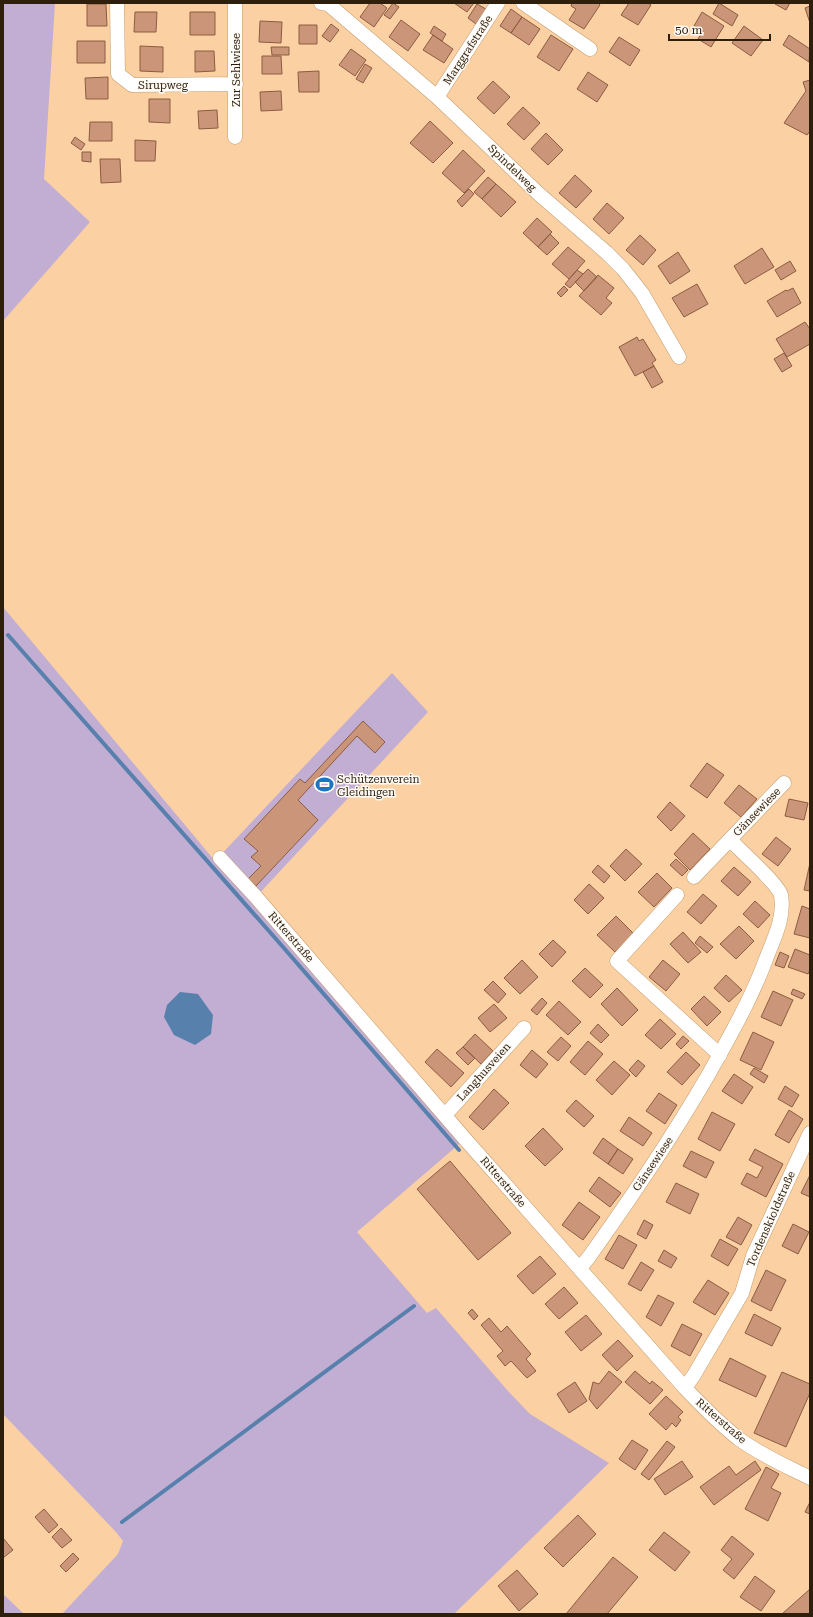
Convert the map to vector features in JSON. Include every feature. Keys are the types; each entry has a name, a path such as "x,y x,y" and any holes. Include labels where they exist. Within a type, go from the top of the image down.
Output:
{"street":[{"name":"Sirupweg","path":"117,3 118,74 132,85 236,84"},
{"name":"Zur Sehlwiese","path":"235,3 235,137"},
{"name":"Spindelweg","path":"321,3 328,4 438,97 540,196 607,253 623,269 642,293 679,356"},
{"name":"Marggrafstraße","path":"438,97 498,3"},
{"path":"523,3 590,49"},
{"name":"Gänsewiese","path":"694,876 784,784"},
{"name":"Gänsewiese","path":"580,1268 652,1167 697,1097 740,1017 760,975 781,920 781,894 774,883 730,840"},
{"name":"Ritterstraße","path":"220,858 256,897 685,1388 707,1411 740,1439 768,1457 810,1478"},
{"path":"677,895 617,961 720,1055"},
{"name":"Langhusveien","path":"445,1115 524,1028"},
{"name":"Tordenskioldstraße","path":"685,1388 742,1292 753,1256 810,1133"}],"shaded area":[{"path":"3,3 55,3 44,179 90,222 3,321"},
{"path":"3,607 215,861 392,673 428,712 256,897 465,1139 357,1232 427,1313 436,1308 530,1414 609,1463 454,1614 62,1614 118,1554 123,1541 3,1414"},
{"path":"3,1594 24,1614 3,1614"}],"water":[{"path":"180,992 198,994 213,1015 211,1034 195,1045 174,1035 164,1017 167,1005"}],"building":[{"path":"370,3 380,3 387,8 374,27 360,17"},
{"path":"393,3 399,7 390,19 384,15"},
{"path":"454,3 474,3 467,12"},
{"path":"572,3 598,3 600,5 584,29 569,20 576,9 571,6"},
{"path":"629,3 648,3 651,5 638,25 621,15"},
{"path":"719,3 738,15 732,26 713,14"},
{"path":"790,3 786,10 775,4"},
{"path":"87,4 106,4 107,26 87,26"},
{"path":"477,4 486,9 476,24 468,18"},
{"path":"810,6 810,23 805,8"},
{"path":"511,9 522,17 511,33 500,26"},
{"path":"135,12 157,12 156,32 134,32"},
{"path":"190,12 215,12 215,35 190,35"},
{"path":"702,12 724,26 711,47 698,39 703,31 694,26"},
{"path":"522,17 540,29 529,45 511,33"},
{"path":"401,20 420,34 408,51 389,37"},
{"path":"260,21 282,22 281,43 259,42"},
{"path":"331,24 339,30 330,42 322,36"},
{"path":"299,25 317,25 317,44 299,44"},
{"path":"434,26 446,34 442,41 430,33"},
{"path":"744,26 763,40 751,56 732,43"},
{"path":"433,35 453,49 444,63 423,50"},
{"path":"551,35 573,49 559,71 537,57"},
{"path":"789,35 810,49 809,62 783,45"},
{"path":"619,37 640,50 630,66 609,52"},
{"path":"77,41 105,41 105,63 77,63"},
{"path":"140,46 163,47 163,72 140,71"},
{"path":"271,47 289,47 289,55 272,55"},
{"path":"351,49 366,60 355,76 339,65"},
{"path":"195,51 214,51 215,71 195,72"},
{"path":"262,56 281,56 282,74 262,74"},
{"path":"365,64 372,68 363,83 356,79"},
{"path":"319,71 319,92 299,92 298,72"},
{"path":"588,72 608,85 597,102 577,89"},
{"path":"108,77 108,99 86,99 85,78"},
{"path":"810,80 810,131 807,135 784,123 806,91 803,82"},
{"path":"493,81 510,97 494,114 477,98"},
{"path":"281,91 282,110 261,111 260,92"},
{"path":"149,99 170,99 170,123 149,122"},
{"path":"523,107 540,123 524,140 507,124"},
{"path":"217,110 218,128 199,129 198,111"},
{"path":"430,121 453,143 433,163 410,143"},
{"path":"90,122 112,122 112,141 89,141"},
{"path":"546,133 563,150 548,165 531,149"},
{"path":"75,137 85,144 81,150 71,143"},
{"path":"135,140 156,141 155,161 135,161"},
{"path":"463,150 485,171 464,193 442,173"},
{"path":"82,152 91,152 91,162 82,161"},
{"path":"100,159 120,159 121,182 101,183"},
{"path":"575,175 592,191 576,208 559,193"},
{"path":"488,177 496,184 482,199 474,192"},
{"path":"496,184 516,202 501,217 482,199"},
{"path":"469,189 474,194 462,207 457,201"},
{"path":"607,203 624,218 609,234 593,219"},
{"path":"537,218 552,232 538,247 523,233"},
{"path":"550,234 559,243 547,255 538,247"},
{"path":"640,235 656,250 643,265 626,250"},
{"path":"568,247 585,261 569,279 552,264"},
{"path":"762,248 774,267 745,284 734,266"},
{"path":"678,252 690,271 670,284 658,266"},
{"path":"790,261 796,271 781,280 775,270"},
{"path":"588,269 597,277 584,291 575,282"},
{"path":"577,270 583,274 570,288 565,284"},
{"path":"598,275 614,288 606,298 612,303 601,315 579,296"},
{"path":"697,284 708,304 684,317 672,298"},
{"path":"564,286 568,290 561,297 557,293"},
{"path":"793,288 801,303 777,317 767,301 786,290 787,291"},
{"path":"805,322 810,329 810,344 787,357 776,339"},
{"path":"637,337 639,341 643,339 656,360 652,363 654,366 635,376 619,347"},
{"path":"784,353 792,366 782,372 774,359"},
{"path":"654,366 663,382 652,388 643,372"},
{"path":"363,721 385,742 375,753 357,736 298,800 318,820 256,886 248,879 261,866 251,857 258,851 244,839 300,779 305,783"},
{"path":"707,763 724,775 707,798 690,786"},
{"path":"739,785 757,799 741,817 724,803"},
{"path":"789,799 808,803 804,820 785,816"},
{"path":"670,802 685,816 671,831 657,817"},
{"path":"693,833 710,849 690,870 674,854"},
{"path":"776,837 791,849 778,866 762,854"},
{"path":"626,849 642,864 625,881 610,866"},
{"path":"676,859 688,870 682,876 670,865"},
{"path":"810,863 810,891 804,890"},
{"path":"598,865 610,876 604,883 592,872"},
{"path":"734,867 751,882 738,896 721,881"},
{"path":"657,873 672,888 654,907 638,892"},
{"path":"589,884 604,898 588,914 574,900"},
{"path":"703,894 717,906 701,924 687,912"},
{"path":"755,901 770,915 758,928 743,914"},
{"path":"802,906 810,909 810,938 794,934"},
{"path":"616,916 634,934 615,952 597,935"},
{"path":"739,926 754,941 736,959 720,944"},
{"path":"683,932 701,952 688,963 670,944"},
{"path":"700,936 713,947 707,953 695,943"},
{"path":"553,940 566,952 552,967 539,954"},
{"path":"795,949 810,955 810,970 808,974 788,967"},
{"path":"780,952 789,956 784,968 775,965"},
{"path":"522,960 538,977 520,994 504,978"},
{"path":"663,960 680,974 666,991 649,977"},
{"path":"585,968 603,985 590,998 572,981"},
{"path":"726,975 742,990 729,1002 714,988"},
{"path":"493,981 506,994 498,1003 484,990"},
{"path":"617,988 638,1010 622,1026 601,1004"},
{"path":"793,989 805,994 802,999 791,994"},
{"path":"773,991 793,1000 781,1026 761,1017"},
{"path":"704,996 721,1012 707,1026 691,1009"},
{"path":"542,998 547,1003 537,1015 531,1010"},
{"path":"559,1001 581,1022 568,1035 546,1015"},
{"path":"494,1004 507,1018 490,1032 478,1018"},
{"path":"660,1019 676,1034 661,1049 645,1035"},
{"path":"598,1024 609,1035 601,1043 590,1033"},
{"path":"753,1032 774,1042 761,1070 740,1060"},
{"path":"475,1034 493,1051 481,1064 463,1047"},
{"path":"683,1036 689,1041 681,1049 676,1044"},
{"path":"561,1037 571,1046 558,1061 547,1052"},
{"path":"588,1041 603,1054 585,1075 570,1062"},
{"path":"463,1047 475,1058 468,1065 456,1053"},
{"path":"437,1049 464,1073 451,1087 425,1062"},
{"path":"532,1050 548,1064 536,1078 520,1065"},
{"path":"686,1052 700,1065 682,1085 667,1072"},
{"path":"638,1060 645,1066 636,1077 629,1070"},
{"path":"614,1061 630,1075 612,1095 596,1080"},
{"path":"754,1068 768,1076 764,1083 750,1074"},
{"path":"734,1074 753,1087 742,1104 722,1091"},
{"path":"785,1086 799,1095 792,1107 778,1099"},
{"path":"494,1089 509,1103 483,1130 469,1117"},
{"path":"659,1093 677,1105 665,1124 646,1111"},
{"path":"576,1100 594,1116 584,1127 566,1111"},
{"path":"789,1110 803,1119 789,1143 775,1135"},
{"path":"712,1112 735,1124 720,1151 698,1139"},
{"path":"629,1117 652,1133 643,1146 620,1131"},
{"path":"543,1128 563,1149 545,1166 525,1146"},
{"path":"603,1138 618,1149 608,1164 593,1153"},
{"path":"618,1149 633,1159 623,1174 608,1164"},
{"path":"755,1149 783,1164 766,1197 741,1184 747,1173 757,1178 763,1167 749,1160"},
{"path":"691,1151 714,1162 706,1178 683,1166"},
{"path":"450,1161 511,1233 478,1260 417,1189"},
{"path":"810,1175 810,1197 801,1193"},
{"path":"599,1177 621,1193 610,1207 589,1191"},
{"path":"676,1183 699,1194 690,1214 666,1202"},
{"path":"579,1202 600,1217 583,1240 562,1225"},
{"path":"738,1217 752,1225 741,1245 726,1237"},
{"path":"644,1220 653,1225 646,1239 637,1234"},
{"path":"793,1224 809,1232 798,1254 782,1246"},
{"path":"619,1235 637,1245 623,1269 605,1259"},
{"path":"720,1239 738,1249 728,1266 711,1256"},
{"path":"664,1250 677,1258 671,1268 658,1261"},
{"path":"540,1256 556,1274 533,1294 517,1276"},
{"path":"641,1262 654,1270 641,1291 628,1284"},
{"path":"766,1270 786,1280 771,1311 751,1301"},
{"path":"708,1280 729,1293 715,1315 693,1302"},
{"path":"564,1287 578,1303 559,1319 545,1304"},
{"path":"658,1295 674,1303 661,1326 646,1317"},
{"path":"472,1309 478,1316 474,1320 468,1313"},
{"path":"754,1314 781,1328 772,1346 745,1333"},
{"path":"586,1315 602,1334 581,1351 565,1332"},
{"path":"489,1318 501,1332 507,1326 531,1354 526,1359 536,1371 527,1378 511,1361 505,1366 497,1356 503,1351 481,1325"},
{"path":"682,1324 702,1334 690,1356 671,1346"},
{"path":"618,1340 633,1356 617,1371 602,1355"},
{"path":"730,1358 766,1376 756,1397 719,1380"},
{"path":"609,1371 622,1382 597,1409 589,1399 593,1382 599,1384"},
{"path":"635,1371 650,1384 652,1381 663,1390 650,1404 625,1382"},
{"path":"782,1372 810,1384 810,1393 786,1447 754,1433"},
{"path":"575,1382 587,1401 569,1413 557,1394"},
{"path":"666,1396 683,1412 678,1417 681,1420 676,1427 672,1423 666,1430 649,1414"},
{"path":"632,1440 648,1450 635,1470 619,1459"},
{"path":"667,1441 675,1447 649,1480 641,1474"},
{"path":"682,1461 693,1477 665,1495 654,1479"},
{"path":"755,1461 761,1470 714,1505 700,1487 729,1466 736,1475"},
{"path":"766,1467 779,1474 771,1488 781,1493 768,1521 745,1509"},
{"path":"810,1502 810,1514 805,1512"},
{"path":"44,1509 58,1525 49,1533 35,1517"},
{"path":"578,1515 596,1534 563,1567 544,1548"},
{"path":"61,1528 72,1540 62,1548 52,1537"},
{"path":"664,1532 690,1552 675,1571 649,1550"},
{"path":"732,1536 754,1554 734,1579 723,1570 732,1559 721,1550"},
{"path":"3,1538 13,1550 3,1558"},
{"path":"73,1553 79,1559 66,1572 60,1566"},
{"path":"613,1557 638,1577 607,1614 566,1614"},
{"path":"517,1570 538,1594 519,1611 498,1586"},
{"path":"755,1576 775,1591 761,1611 740,1597"},
{"path":"810,1589 810,1614 782,1614"}],"waterway":[{"path":"8,635 283,947 459,1150"},
{"path":"122,1522 414,1306"}],"place":[{"name":"Schützenverein Gleidingen","path":"324,785"}]}
